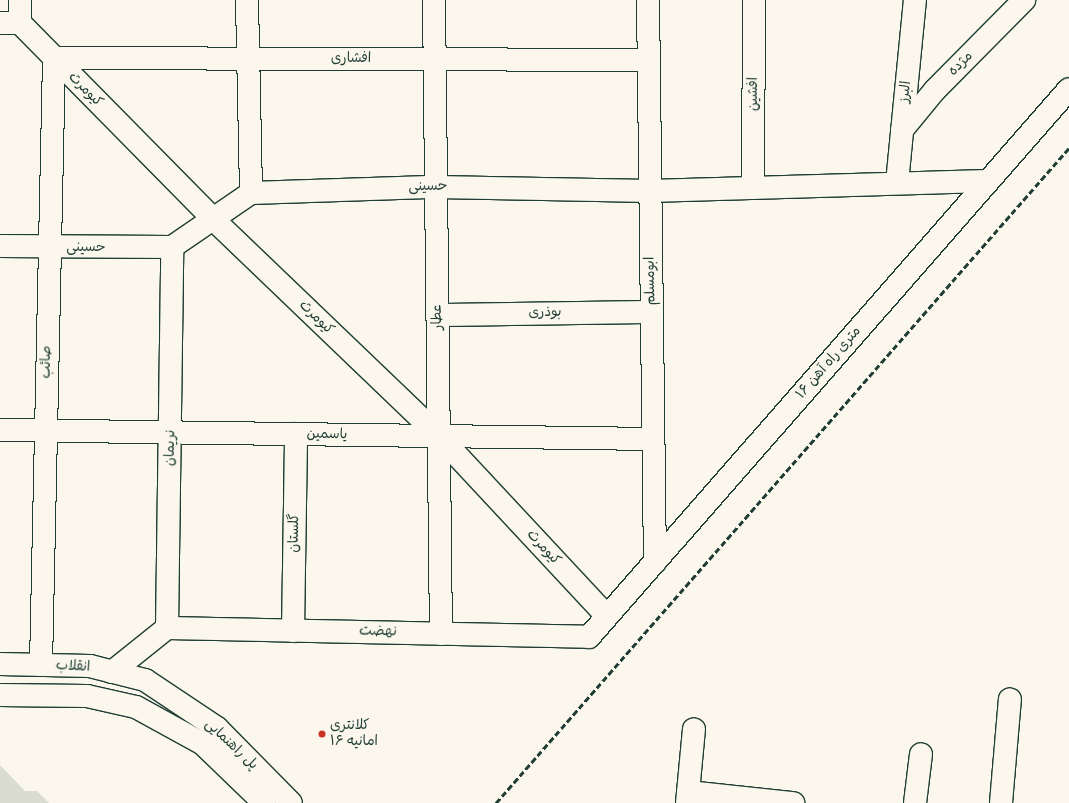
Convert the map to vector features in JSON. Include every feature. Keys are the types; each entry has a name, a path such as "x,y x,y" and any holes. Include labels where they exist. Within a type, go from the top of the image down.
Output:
{"street":[{"path":"10,23 20,0"},
{"path":"172,247 214,220 251,193 247,58 247,0"},
{"name":"عطار","path":"434,0 442,634"},
{"name":"ابومسلم","path":"648,0 655,562"},
{"name":"افشین","path":"753,188 754,0"},
{"name":"البرز","path":"897,184 915,0"},
{"name":"مژده","path":"902,130 935,90 1024,0"},
{"name":"کیومرث","path":"10,23 54,58 214,220 439,436 607,616"},
{"name":"افشاری","path":"54,58 649,60"},
{"name":"صائب","path":"41,665 54,58"},
{"name":"۱۶ متری راه آهن","path":"589,637 1069,89"},
{"name":"حسینی","path":"251,193 436,187 650,191 988,181"},
{"name":"حسینی","path":"0,246 50,248 172,247"},
{"name":"نریمان","path":"167,628 171,433 172,247"},
{"name":"بوذری","path":"438,315 652,312"},
{"name":"یاسمین","path":"0,430 654,439"},
{"name":"گلستان","path":"293,631 296,434"},
{"path":"112,672 167,628"},
{"name":"نهضت","path":"167,628 589,637"},
{"name":"انقلاب","path":"0,664 90,666 145,680"},
{"name":"پل راهنمایی","path":"145,680 217,728 291,803"},
{"name":"انقلاب","path":"0,695 86,696 136,707"},
{"path":"1001,803 1010,699"},
{"name":"پل راهنمایی","path":"136,707 203,744 264,803"},
{"path":"694,729 687,797 793,803"},
{"path":"916,803 921,754"}],"shaded area":[{"path":"0,765 25,791 37,791 49,803 0,803"}],"railway":[{"path":"496,803 1069,148"}],"place":[{"name":"کلانتری ۱۶ امانیه","path":"322,734"}]}
